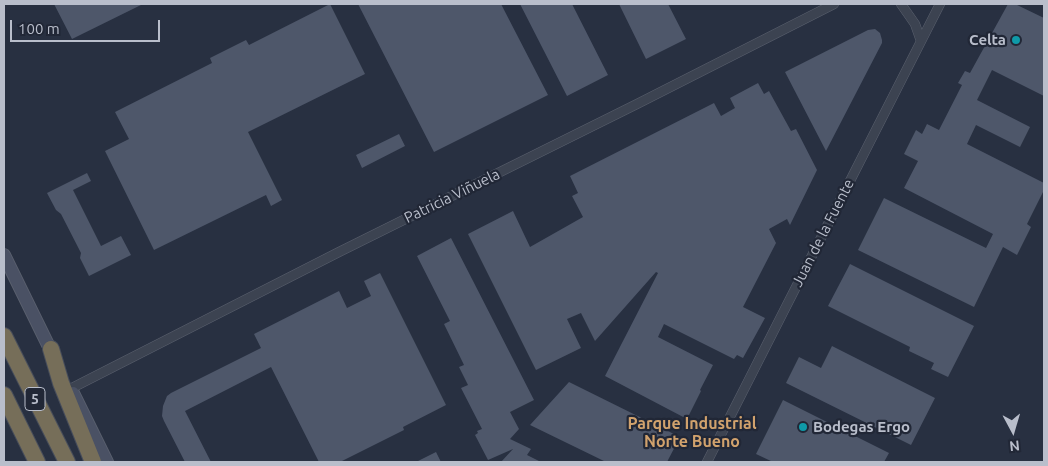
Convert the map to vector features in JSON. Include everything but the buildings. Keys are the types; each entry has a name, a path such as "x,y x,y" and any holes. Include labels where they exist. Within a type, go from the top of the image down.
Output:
{"highway":[{"name":"5","path":"4,336 67,462"},
{"path":"50,350 61,383 93,462"},
{"name":"5","path":"4,395 37,462"}],"main road":[{"path":"4,255 107,462"}],"street":[{"name":"Patricia Viñuela","path":"70,389 834,4"},
{"path":"901,4 915,24 921,41"},
{"name":"Juan de la Fuente","path":"707,462 940,4"}],"place":[{"name":"Celta","path":"1016,40"},
{"name":"Bodegas Ergo","path":"803,427"}],"district":[{"name":"Parque Industrial Norte Bueno","path":"692,433"}]}
